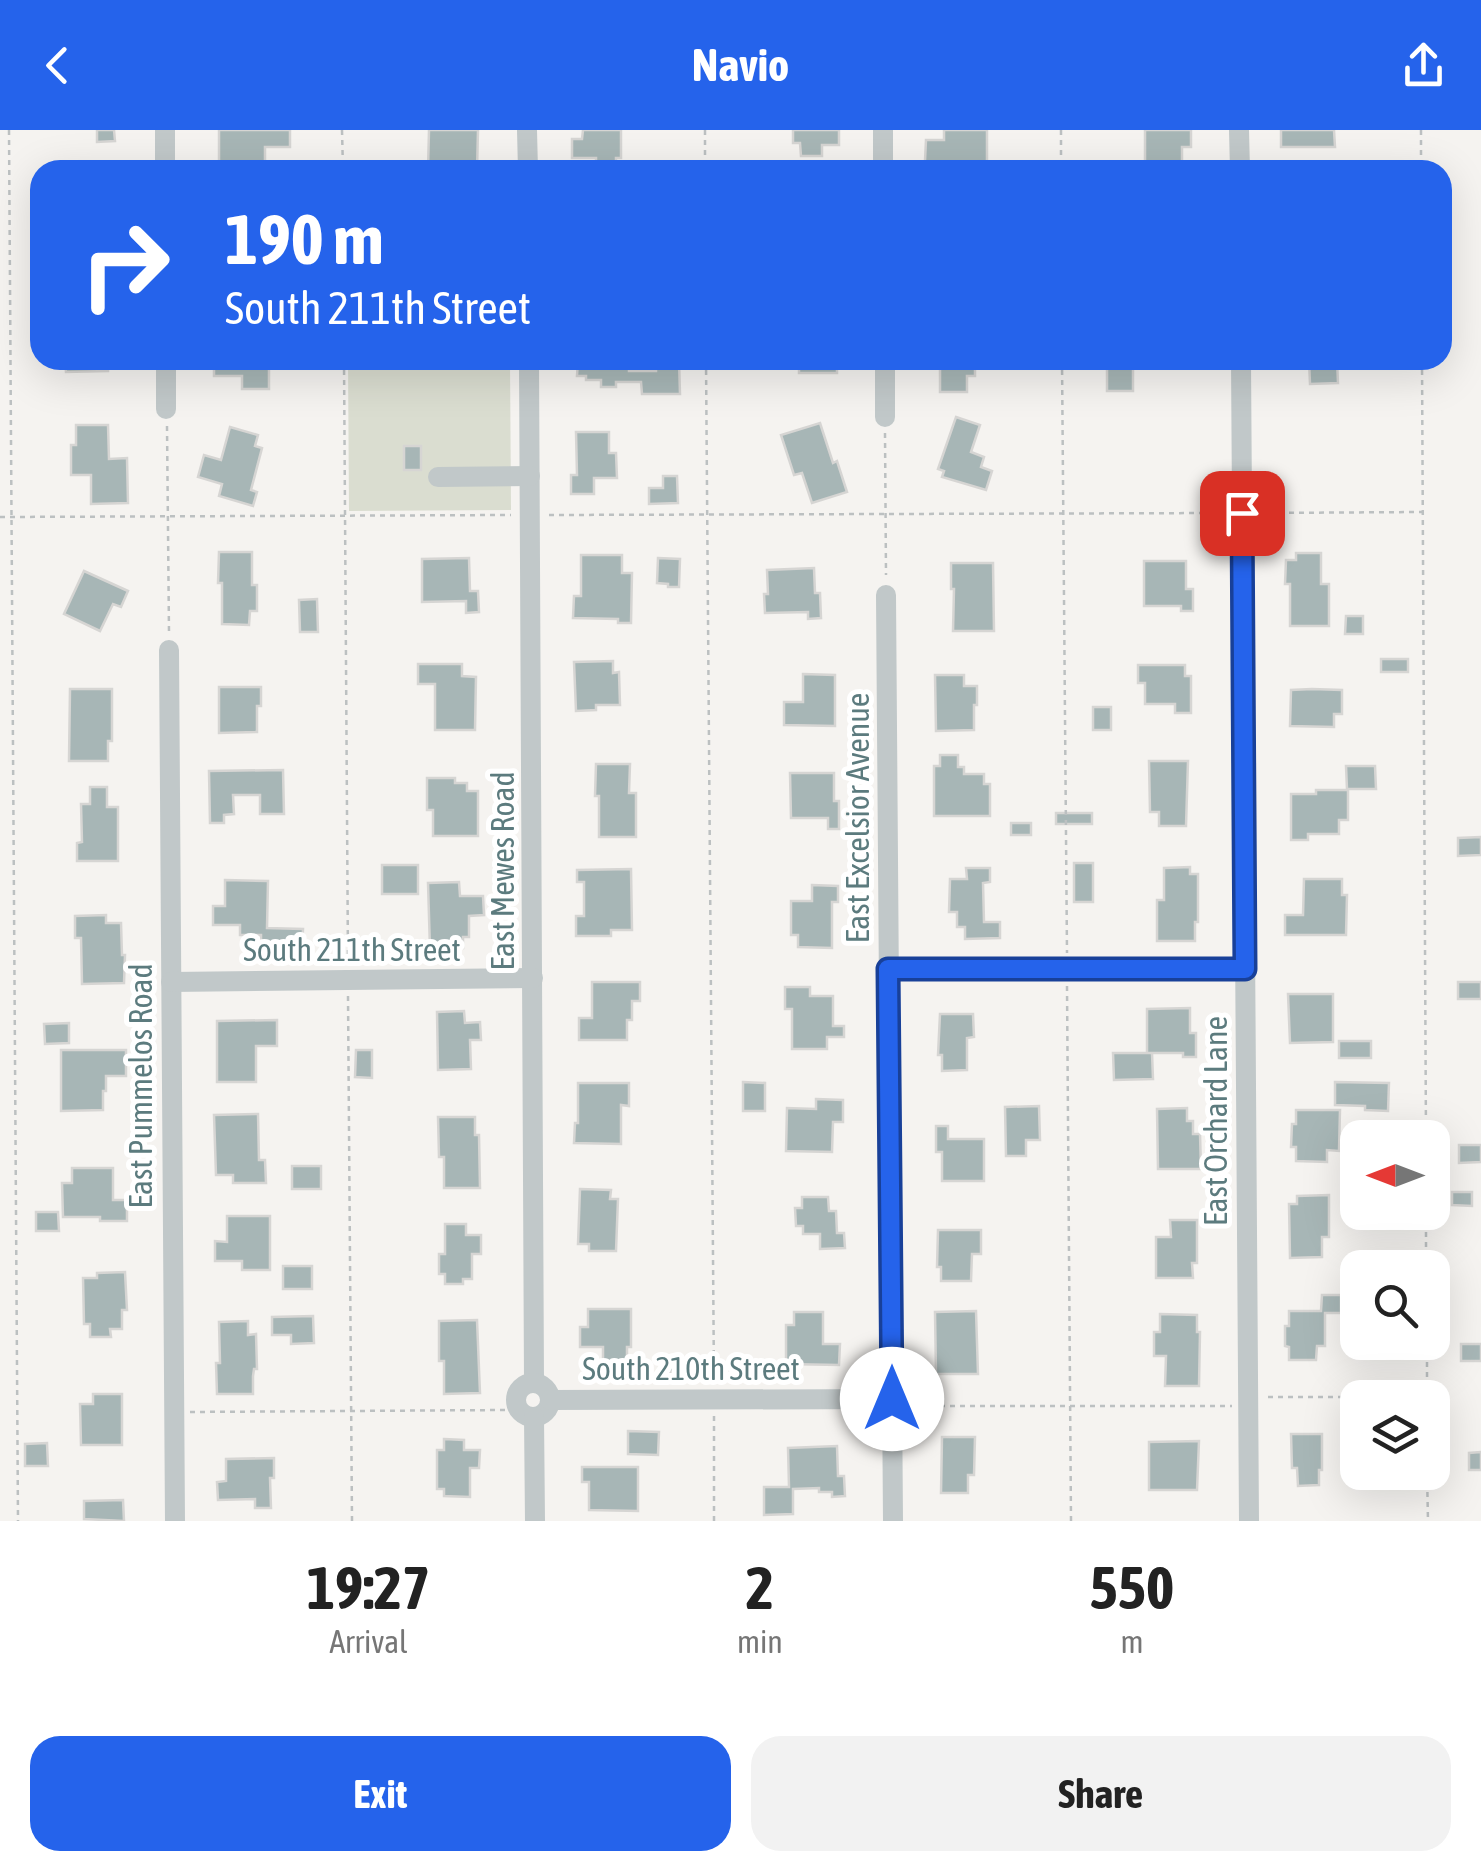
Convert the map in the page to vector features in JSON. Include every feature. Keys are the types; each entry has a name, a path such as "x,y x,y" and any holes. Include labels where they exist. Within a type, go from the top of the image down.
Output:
{"street":[{"path":"165,130 166,160"},
{"path":"528,130 528,160"},
{"path":"883,130 884,160"},
{"path":"1239,130 1240,160"},
{"path":"166,370 166,410"},
{"name":"East Mewes Road","path":"529,370 534,1382 522,1385 515,1400 523,1414 534,1417 535,1521"},
{"path":"885,370 885,417"},
{"name":"East Orchard Lane","path":"1241,370 1248,1521"},
{"path":"438,477 530,476"},
{"name":"East Excelsior Avenue","path":"886,595 893,1521"},
{"name":"East Pummelos Road","path":"169,650 175,1521"},
{"path":"888,969 1245,969"},
{"name":"South 211th Street","path":"171,982 533,978"},
{"path":"534,1382 546,1388 550,1400 547,1410 534,1417"},
{"name":"South 210th Street","path":"550,1400 892,1399"}],"path":[{"path":"9,130 18,1521"},
{"path":"342,130 343,160"},
{"path":"705,130 705,160"},
{"path":"1061,130 1061,160"},
{"path":"1420,130 1421,160"},
{"path":"344,370 352,1521"},
{"path":"706,370 714,1521"},
{"path":"1062,370 1071,1521"},
{"path":"1422,370 1426,1120"},
{"path":"166,410 169,650"},
{"path":"885,417 886,595"},
{"path":"0,517 1422,512"},
{"path":"892,1399 908,1406 1226,1407 1270,1396 1340,1396"},
{"path":"174,1412 505,1410"},
{"path":"1427,1490 1428,1521"}],"shaded area":[{"path":"348,370 510,370 511,510 349,511"}],"building":[{"path":"97,130 114,130 115,141 97,142"},
{"path":"219,130 290,130 290,147 265,147 265,160 219,160"},
{"path":"429,130 478,130 477,160 428,160"},
{"path":"583,130 621,130 621,158 572,158 572,139 582,139"},
{"path":"793,130 839,130 839,145 822,145 822,156 801,156 800,143 793,143"},
{"path":"944,130 987,130 987,160 925,160 926,140 944,140"},
{"path":"1145,130 1191,130 1191,147 1182,147 1182,160 1145,160"},
{"path":"1281,130 1334,130 1335,147 1281,147"},
{"path":"66,370 108,370 108,371"},
{"path":"214,370 269,370 269,389 242,389 242,376 214,376"},
{"path":"577,370 679,370 680,394 642,394 641,382 616,382 616,387 601,387 601,380 577,376"},
{"path":"799,370 837,370 837,373"},
{"path":"940,370 975,370 975,376 967,376 967,392 940,392"},
{"path":"1107,370 1133,370 1133,391 1107,391"},
{"path":"1309,370 1337,370 1338,383 1310,384"},
{"path":"956,417 980,425 971,452 984,457 981,467 992,471 986,490 942,477 944,471 938,469"},
{"path":"820,423 847,492 812,503 802,473 794,475 781,435"},
{"path":"76,425 108,425 109,459 127,458 128,503 91,504 91,475 71,475"},
{"path":"230,427 258,435 255,446 262,448 251,490 257,492 253,506 219,496 222,484 198,477 204,455 221,460"},
{"path":"576,432 609,432 609,453 616,453 617,478 594,478 594,494 571,494 571,475 577,475"},
{"path":"404,446 421,446 421,470 404,470"},
{"path":"663,476 677,476 678,503 649,504 649,488 663,488"},
{"path":"219,552 252,552 257,611 250,611 249,625 222,624"},
{"path":"1296,553 1321,553 1321,584 1329,584 1329,626 1290,626 1286,560 1296,560"},
{"path":"581,555 622,555 622,573 632,573 631,623 573,618 574,596 581,596"},
{"path":"469,558 470,591 478,591 479,612 466,613 466,601 422,602 422,559"},
{"path":"658,558 680,559 679,587 657,583"},
{"path":"1144,561 1186,561 1186,589 1193,589 1193,611 1181,611 1181,606 1144,606"},
{"path":"951,563 993,563 994,631 953,631"},
{"path":"814,568 821,618 808,619 808,612 765,613 767,570"},
{"path":"84,571 128,591 121,607 113,604 100,631 64,614"},
{"path":"317,599 318,632 300,632 299,600"},
{"path":"1346,616 1363,616 1363,634 1345,634"},
{"path":"1381,659 1408,659 1408,672 1381,672"},
{"path":"613,661 613,673 619,672 620,705 596,705 596,710 576,711 574,662"},
{"path":"418,664 462,664 462,676 476,677 475,730 435,730 435,684 418,684"},
{"path":"1138,665 1185,665 1185,676 1191,676 1191,713 1175,713 1175,704 1145,704 1145,683 1138,683"},
{"path":"803,674 835,675 835,726 784,725 784,702 803,702"},
{"path":"935,675 964,675 964,686 977,686 974,730 936,731"},
{"path":"219,687 261,687 257,732 219,733"},
{"path":"70,689 112,689 108,761 69,761"},
{"path":"1291,690 1342,690 1342,714 1334,714 1334,727 1290,726"},
{"path":"1093,707 1111,707 1111,730 1093,730"},
{"path":"940,755 958,755 958,767 964,767 964,774 984,774 984,784 990,784 990,816 934,816 934,766 940,766"},
{"path":"1149,761 1188,761 1186,826 1159,826 1159,812 1150,812"},
{"path":"596,764 630,764 629,793 636,793 636,837 599,837"},
{"path":"1346,766 1375,766 1376,789 1347,789"},
{"path":"283,770 284,814 260,814 260,795 233,795 234,814 224,815 224,823 210,823 209,771"},
{"path":"790,773 834,773 839,829 828,829 828,818 791,818"},
{"path":"427,778 455,778 455,783 467,783 467,791 478,791 478,836 433,836 433,810 427,810"},
{"path":"90,787 107,787 107,807 118,807 118,861 77,861 77,843 82,842 81,804 90,804"},
{"path":"1316,790 1348,790 1348,820 1339,820 1339,834 1308,834 1308,840 1291,840 1291,794 1316,794"},
{"path":"1056,813 1092,813 1092,824 1056,824"},
{"path":"1011,823 1031,823 1031,835 1011,835"},
{"path":"1481,837 1481,855 1458,856 1458,838"},
{"path":"1074,863 1093,863 1093,902 1074,902"},
{"path":"382,865 418,865 418,894 382,894"},
{"path":"1190,867 1190,874 1198,874 1195,941 1157,941 1157,900 1164,900 1164,868"},
{"path":"966,868 990,868 990,882 983,883 984,922 1000,922 1000,938 965,939 965,927 957,927 957,912 949,912 950,879 967,879"},
{"path":"631,869 632,930 611,930 611,936 576,936 576,916 584,916 584,882 577,882 577,870"},
{"path":"1304,879 1342,879 1342,895 1347,895 1346,935 1285,935 1285,915 1303,915"},
{"path":"225,880 268,881 267,928 303,929 302,952 261,951 261,935 240,935 240,925 213,925 213,906 225,906"},
{"path":"459,882 460,896 483,896 484,915 469,916 469,937 463,937 463,948 430,949 428,883"},
{"path":"812,885 838,886 838,902 832,902 832,948 798,947 798,935 791,935 791,901 812,901"},
{"path":"106,915 106,923 121,923 124,983 82,984 81,938 75,938 75,916"},
{"path":"592,982 640,982 640,1001 632,1001 632,1020 627,1020 627,1040 579,1040 579,1018 592,1018"},
{"path":"1458,982 1481,982 1481,999 1458,999"},
{"path":"785,987 810,987 810,996 833,996 833,1026 844,1026 844,1037 827,1037 827,1049 792,1049 792,1009 785,1009"},
{"path":"1288,994 1333,994 1333,1042 1290,1043"},
{"path":"1190,1008 1190,1033 1196,1033 1196,1057 1152,1053 1153,1079 1114,1080 1113,1053 1147,1053 1147,1009"},
{"path":"464,1011 465,1023 480,1022 481,1040 470,1040 471,1069 438,1070 437,1012"},
{"path":"940,1014 973,1014 974,1037 967,1038 967,1070 942,1071 942,1055 938,1055"},
{"path":"277,1020 277,1046 256,1046 256,1082 217,1082 217,1021"},
{"path":"69,1023 69,1043 45,1044 44,1024"},
{"path":"1339,1041 1371,1041 1371,1058 1339,1058"},
{"path":"61,1050 126,1050 126,1076 106,1076 103,1110 61,1111"},
{"path":"356,1050 372,1050 372,1078 355,1077"},
{"path":"743,1082 765,1083 765,1111 743,1111"},
{"path":"1335,1082 1389,1083 1388,1111 1335,1105"},
{"path":"578,1083 629,1083 629,1106 621,1105 621,1144 574,1143"},
{"path":"816,1099 843,1100 843,1122 833,1122 832,1152 786,1151 787,1108 816,1109"},
{"path":"1039,1106 1040,1140 1026,1140 1026,1156 1006,1156 1005,1107"},
{"path":"1187,1108 1193,1134 1200,1134 1201,1169 1158,1169 1157,1109"},
{"path":"1296,1110 1340,1110 1339,1151 1327,1150 1327,1162 1296,1161 1296,1147 1291,1147"},
{"path":"258,1114 259,1160 265,1160 266,1183 233,1183 233,1175 216,1175 214,1115"},
{"path":"438,1117 475,1117 480,1188 444,1188"},
{"path":"936,1126 948,1126 948,1139 984,1139 984,1181 942,1181 942,1152 936,1152"},
{"path":"1459,1145 1481,1145 1481,1162 1459,1163"},
{"path":"292,1166 321,1166 321,1189 292,1189"},
{"path":"72,1168 113,1168 113,1200 127,1200 127,1221 63,1217 62,1183 72,1183"},
{"path":"580,1189 611,1190 610,1199 618,1199 616,1251 589,1251 589,1244 578,1244"},
{"path":"1452,1192 1472,1192 1472,1206 1452,1205"},
{"path":"1329,1195 1329,1237 1322,1237 1322,1257 1290,1258 1289,1204 1297,1204 1297,1196"},
{"path":"802,1197 828,1197 829,1211 836,1211 837,1233 844,1233 845,1248 820,1249 820,1234 803,1234 803,1226 796,1226 795,1208 802,1208"},
{"path":"36,1212 58,1212 59,1231 36,1231"},
{"path":"227,1216 270,1216 270,1270 242,1270 242,1261 215,1261 215,1241 227,1242"},
{"path":"1170,1220 1197,1220 1193,1278 1156,1278 1156,1237 1171,1237"},
{"path":"445,1224 466,1224 466,1235 481,1235 481,1254 472,1254 472,1279 463,1279 463,1284 445,1284 445,1274 439,1274 439,1254 445,1254"},
{"path":"938,1230 981,1230 981,1254 972,1254 971,1281 941,1281 941,1267 937,1267"},
{"path":"283,1266 312,1266 312,1289 283,1289"},
{"path":"125,1272 127,1310 122,1310 122,1329 110,1329 111,1337 90,1337 90,1324 84,1324 83,1278"},
{"path":"1322,1295 1340,1295 1340,1313 1325,1313 1325,1346 1317,1346 1316,1360 1289,1360 1285,1326 1289,1326 1289,1311 1321,1311"},
{"path":"588,1309 631,1309 627,1363 603,1363 603,1347 580,1347 580,1327 588,1327"},
{"path":"976,1311 978,1374 936,1374 935,1312"},
{"path":"794,1312 823,1312 823,1344 840,1344 839,1365 786,1364 786,1325 794,1325"},
{"path":"1160,1314 1197,1315 1199,1386 1165,1386 1166,1356 1154,1356 1154,1332 1160,1332"},
{"path":"313,1316 314,1343 291,1344 291,1335 272,1335 272,1317"},
{"path":"477,1320 480,1393 444,1394 439,1321"},
{"path":"248,1321 248,1335 256,1334 253,1394 217,1394 219,1322"},
{"path":"1461,1344 1481,1344 1481,1361 1461,1361"},
{"path":"665,1359 682,1359 683,1371 666,1372"},
{"path":"93,1394 122,1394 122,1445 81,1445 80,1404 93,1404"},
{"path":"628,1431 659,1432 658,1455 628,1454"},
{"path":"1291,1434 1322,1434 1319,1485 1298,1486 1297,1468 1292,1468"},
{"path":"942,1437 975,1437 974,1475 968,1475 968,1493 941,1493"},
{"path":"444,1439 464,1440 464,1450 480,1450 479,1468 470,1468 470,1497 444,1496 444,1489 437,1489 437,1450 444,1450"},
{"path":"1199,1441 1197,1490 1149,1490 1149,1442"},
{"path":"47,1443 48,1466 25,1466 25,1444"},
{"path":"837,1446 838,1476 844,1476 845,1496 832,1497 832,1492 819,1492 819,1488 793,1489 793,1514 764,1515 764,1487 789,1487 788,1448"},
{"path":"1481,1452 1481,1470 1469,1470 1469,1453"},
{"path":"274,1458 271,1508 255,1508 255,1499 218,1500 217,1482 226,1481 226,1459"},
{"path":"582,1467 638,1467 638,1511 589,1510 589,1482 582,1482"},
{"path":"123,1500 124,1521 84,1519 84,1501"}],"route":[{"path":"892,1399 888,969 1245,969 1242,513"}]}
